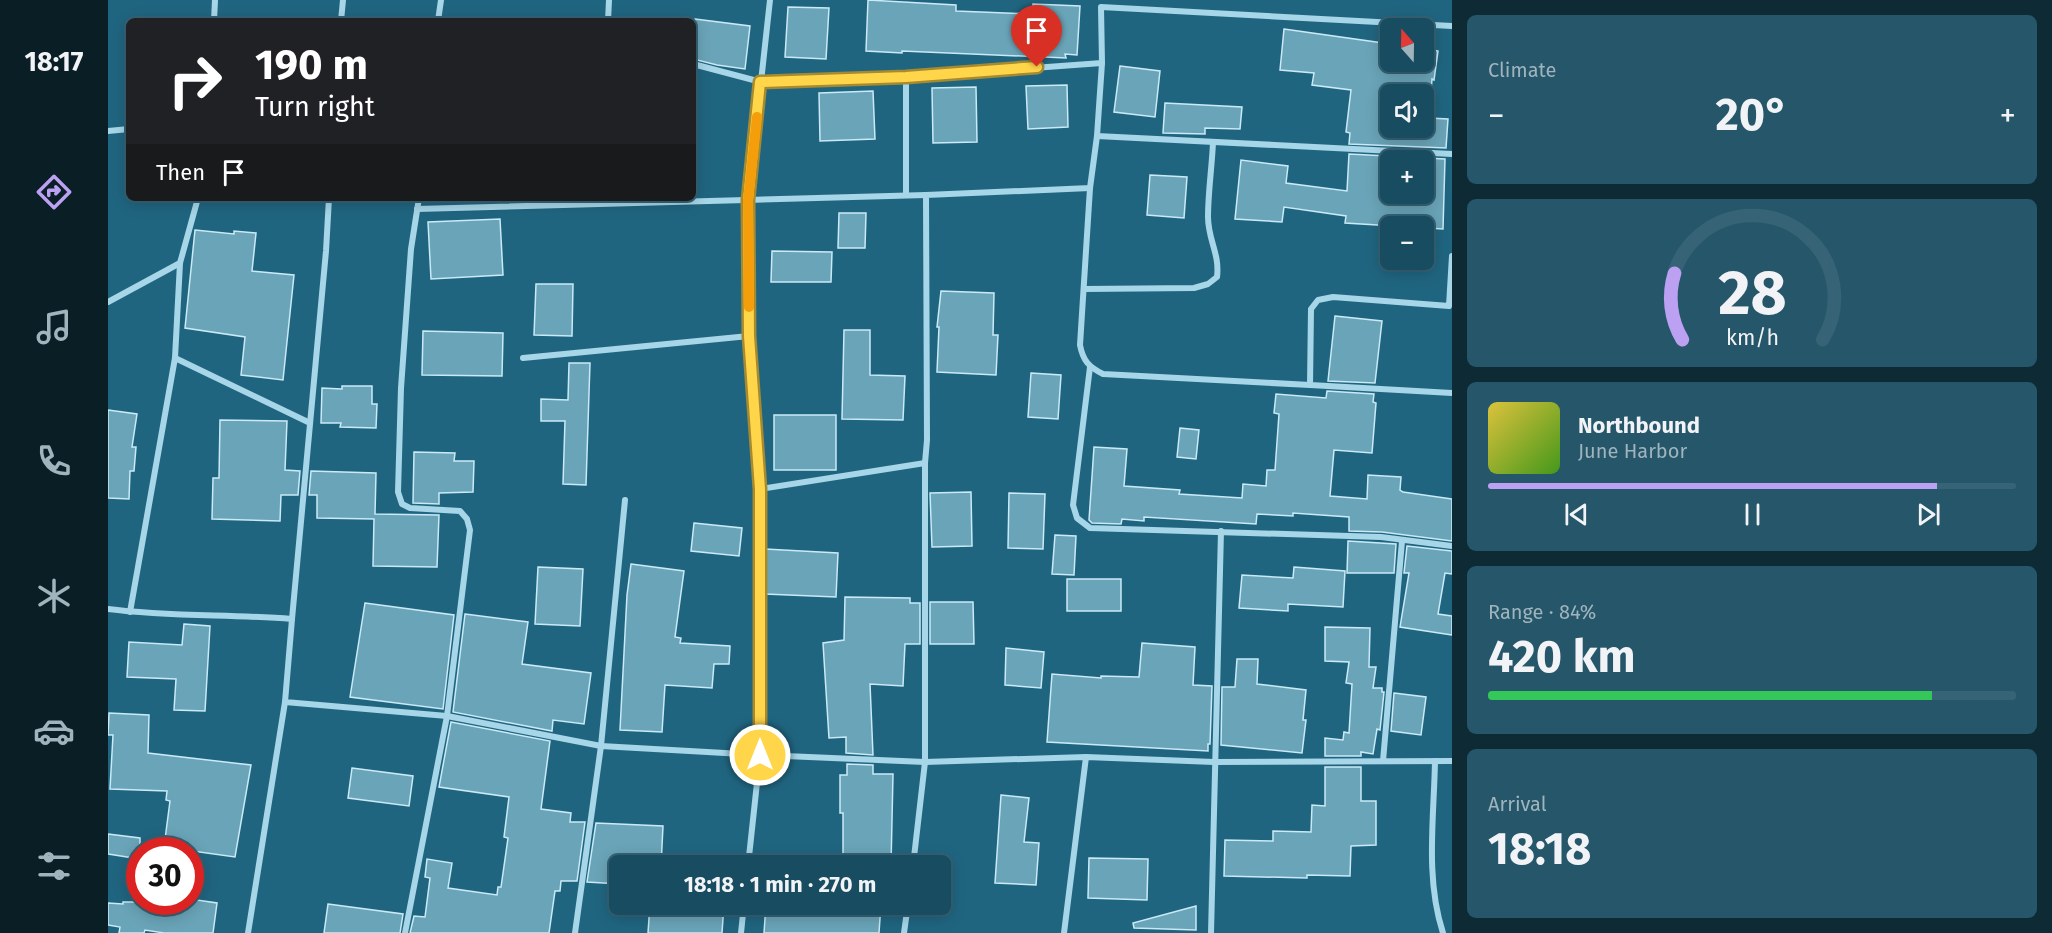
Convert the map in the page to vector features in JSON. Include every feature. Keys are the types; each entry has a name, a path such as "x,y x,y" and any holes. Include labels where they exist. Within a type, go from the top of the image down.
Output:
{"street":[{"path":"213,18 215,0"},
{"path":"341,18 343,0"},
{"path":"438,18 441,0"},
{"path":"608,18 609,0"},
{"path":"749,855 760,755 760,489 749,336 748,200 770,0"},
{"path":"1452,26 1101,4 1102,63 1097,136 1090,188 1080,345 1082,357 1090,367 1103,374 1452,393"},
{"path":"696,65 760,82 906,77 1102,63"},
{"path":"906,77 906,195"},
{"path":"108,131 126,129"},
{"path":"1097,136 1452,154"},
{"path":"1084,289 1194,288 1208,285 1217,277 1219,264 1209,231 1208,218 1214,142"},
{"path":"417,209 926,195 1090,188"},
{"path":"914,855 925,762 926,195"},
{"path":"130,612 175,358 180,263 197,201"},
{"path":"248,933 285,702 329,201"},
{"path":"405,933 447,716 470,530 467,519 460,511 410,508 402,504 398,492 401,388 411,249 418,201"},
{"path":"1310,385 1311,309 1318,300 1333,297 1450,306 1452,256"},
{"path":"108,302 180,263"},
{"path":"523,358 749,336"},
{"path":"175,358 310,423"},
{"path":"1090,367 1073,505 1077,518 1090,528 1381,537 1452,546"},
{"path":"760,489 925,463"},
{"path":"575,933 601,746 625,500"},
{"path":"1211,933 1221,531"},
{"path":"1383,761 1402,541"},
{"path":"108,609 130,612 243,615 292,619"},
{"path":"285,702 447,716 601,746 760,755 925,762 1086,757 1214,762 1452,761"},
{"path":"1064,933 1086,757"},
{"path":"1436,761 1433,892 1443,933"},
{"path":"741,933 743,915"},
{"path":"904,933 906,915"}],"building":[{"path":"868,0 956,5 956,11 1033,14 1033,4 1080,6 1077,55 1065,54 1066,58 866,51"},
{"path":"788,7 829,8 826,59 785,57"},
{"path":"696,19 750,26 745,69 696,60"},
{"path":"1284,29 1380,43 1380,72 1434,72 1434,50 1438,51 1434,80 1432,79 1432,84 1380,84 1380,138 1434,138 1434,118 1448,119 1446,148 1349,144 1350,133 1346,132 1351,90 1312,85 1314,73 1280,70"},
{"path":"1120,66 1160,71 1155,117 1114,112"},
{"path":"1067,85 1068,127 1028,129 1026,86"},
{"path":"976,87 977,142 933,143 932,88"},
{"path":"873,91 875,139 820,141 819,93"},
{"path":"1165,103 1242,107 1240,129 1205,128 1205,134 1163,133"},
{"path":"1349,154 1380,156 1380,204 1434,204 1434,158 1445,159 1443,229 1434,228 1434,216 1380,216 1380,225 1345,223 1346,216 1284,207 1282,222 1235,219 1241,160 1288,166 1286,183 1347,191"},
{"path":"1150,175 1187,177 1184,218 1147,215"},
{"path":"839,213 866,213 865,248 838,248"},
{"path":"500,219 503,275 431,279 428,222"},
{"path":"195,230 234,234 234,231 256,233 252,271 294,275 283,380 241,375 245,337 185,328"},
{"path":"772,251 832,252 831,282 771,282"},
{"path":"536,284 573,284 572,336 534,335"},
{"path":"941,291 994,293 993,335 998,335 996,375 937,372 939,327 937,327"},
{"path":"1335,316 1382,321 1375,383 1328,381"},
{"path":"844,330 870,330 870,375 905,376 903,420 842,419"},
{"path":"423,331 503,333 502,376 422,375"},
{"path":"569,363 590,363 586,485 563,484 565,421 541,421 541,399 568,400"},
{"path":"1031,373 1061,375 1058,419 1028,417"},
{"path":"342,386 372,386 372,404 377,404 376,428 340,427 341,423 321,423 322,388 342,389"},
{"path":"1327,391 1374,394 1373,402 1376,403 1372,453 1334,450 1330,496 1367,499 1368,475 1401,477 1400,490 1403,492 1452,499 1452,541 1382,532 1349,531 1349,517 1293,513 1293,516 1257,514 1256,524 1144,517 1144,521 1122,519 1121,524 1092,523 1089,520 1094,447 1127,449 1124,486 1180,490 1179,494 1242,498 1243,484 1266,486 1267,470 1275,470 1279,414 1274,413 1276,394 1326,398"},
{"path":"108,410 137,414 132,447 136,447 134,471 130,471 129,499 108,498"},
{"path":"774,415 836,415 836,470 774,470"},
{"path":"220,420 287,421 285,470 300,471 298,495 281,495 280,521 212,519 213,478 219,478"},
{"path":"1180,428 1199,430 1196,459 1177,457"},
{"path":"414,452 455,453 454,461 474,461 473,492 439,493 439,504 413,503"},
{"path":"311,471 376,473 375,514 439,515 437,567 373,566 374,519 317,518 317,495 309,495"},
{"path":"971,492 972,546 932,547 930,493"},
{"path":"1009,493 1045,494 1043,549 1008,548"},
{"path":"694,523 742,528 739,556 691,551"},
{"path":"1055,535 1076,536 1074,575 1052,574"},
{"path":"1348,541 1396,544 1394,573 1347,573"},
{"path":"1407,546 1452,551 1452,574 1445,573 1438,614 1452,616 1452,635 1400,627 1409,573 1404,573"},
{"path":"765,549 838,553 836,597 765,594"},
{"path":"631,564 684,571 675,637 681,638 680,643 730,646 729,664 714,664 712,688 665,685 662,732 620,730 627,595"},
{"path":"538,567 583,569 580,626 535,624"},
{"path":"1294,567 1345,571 1343,607 1288,604 1288,611 1239,608 1242,575 1293,578"},
{"path":"1067,579 1121,579 1121,611 1067,611"},
{"path":"845,597 910,598 910,603 920,603 920,644 905,644 903,686 870,684 873,755 846,753 846,737 829,738 823,643 844,640"},
{"path":"930,602 973,602 974,644 930,644"},
{"path":"365,603 454,615 443,709 350,697"},
{"path":"465,614 528,622 522,664 591,673 584,724 553,720 552,731 453,712"},
{"path":"184,624 210,626 205,711 174,710 176,679 127,677 129,642 182,645"},
{"path":"1325,627 1370,628 1369,667 1376,667 1373,688 1382,688 1384,692 1380,730 1377,729 1373,754 1361,752 1361,756 1325,756 1325,738 1343,740 1344,732 1349,733 1352,684 1346,683 1349,662 1325,661"},
{"path":"1142,643 1195,647 1193,685 1212,686 1208,751 1047,742 1052,674 1101,678 1101,676 1139,677"},
{"path":"1006,648 1044,652 1041,688 1005,685"},
{"path":"1237,659 1258,659 1257,684 1306,690 1303,720 1306,720 1302,753 1221,745 1222,687 1235,687"},
{"path":"1394,693 1426,697 1421,735 1391,731"},
{"path":"109,713 149,715 148,753 251,765 235,857 204,853 204,837 165,837 170,801 166,800 167,791 110,789 113,735 108,735"},
{"path":"451,722 550,741 541,809 571,813 570,822 585,822 577,881 561,881 560,891 555,891 549,933 410,933 414,916 425,917 430,878 425,877 427,859 452,863 448,888 497,895 498,887 501,887 508,838 504,837 509,797 439,787"},
{"path":"847,764 873,765 873,774 893,774 891,855 843,855 840,775 847,775"},
{"path":"1325,767 1361,767 1361,801 1376,801 1376,845 1351,846 1350,876 1307,875 1307,878 1224,876 1225,840 1273,841 1273,831 1311,832 1312,805 1325,806"},
{"path":"352,768 413,776 409,806 348,798"},
{"path":"1001,795 1029,798 1024,842 1039,843 1036,885 995,883"},
{"path":"596,823 663,826 662,855 609,855 609,883 587,882"},
{"path":"108,834 132,837 126,837 126,857 108,854"},
{"path":"1089,858 1148,859 1147,900 1088,898"},
{"path":"204,901 217,903 213,933 164,933 145,930 144,933 119,933 120,927 108,925 108,903 123,904 126,902 126,915 204,915"},
{"path":"328,904 403,914 400,933 324,933"},
{"path":"1196,906 1196,930 1134,928 1133,923"},
{"path":"649,915 723,915 722,933 648,933"},
{"path":"765,915 880,915 879,933 764,933"}],"slow traffic":[{"path":"749,307 748,200 757,117"}],"route":[{"path":"760,755 760,489 749,336 748,200 760,82 906,77 1037,67"}]}
